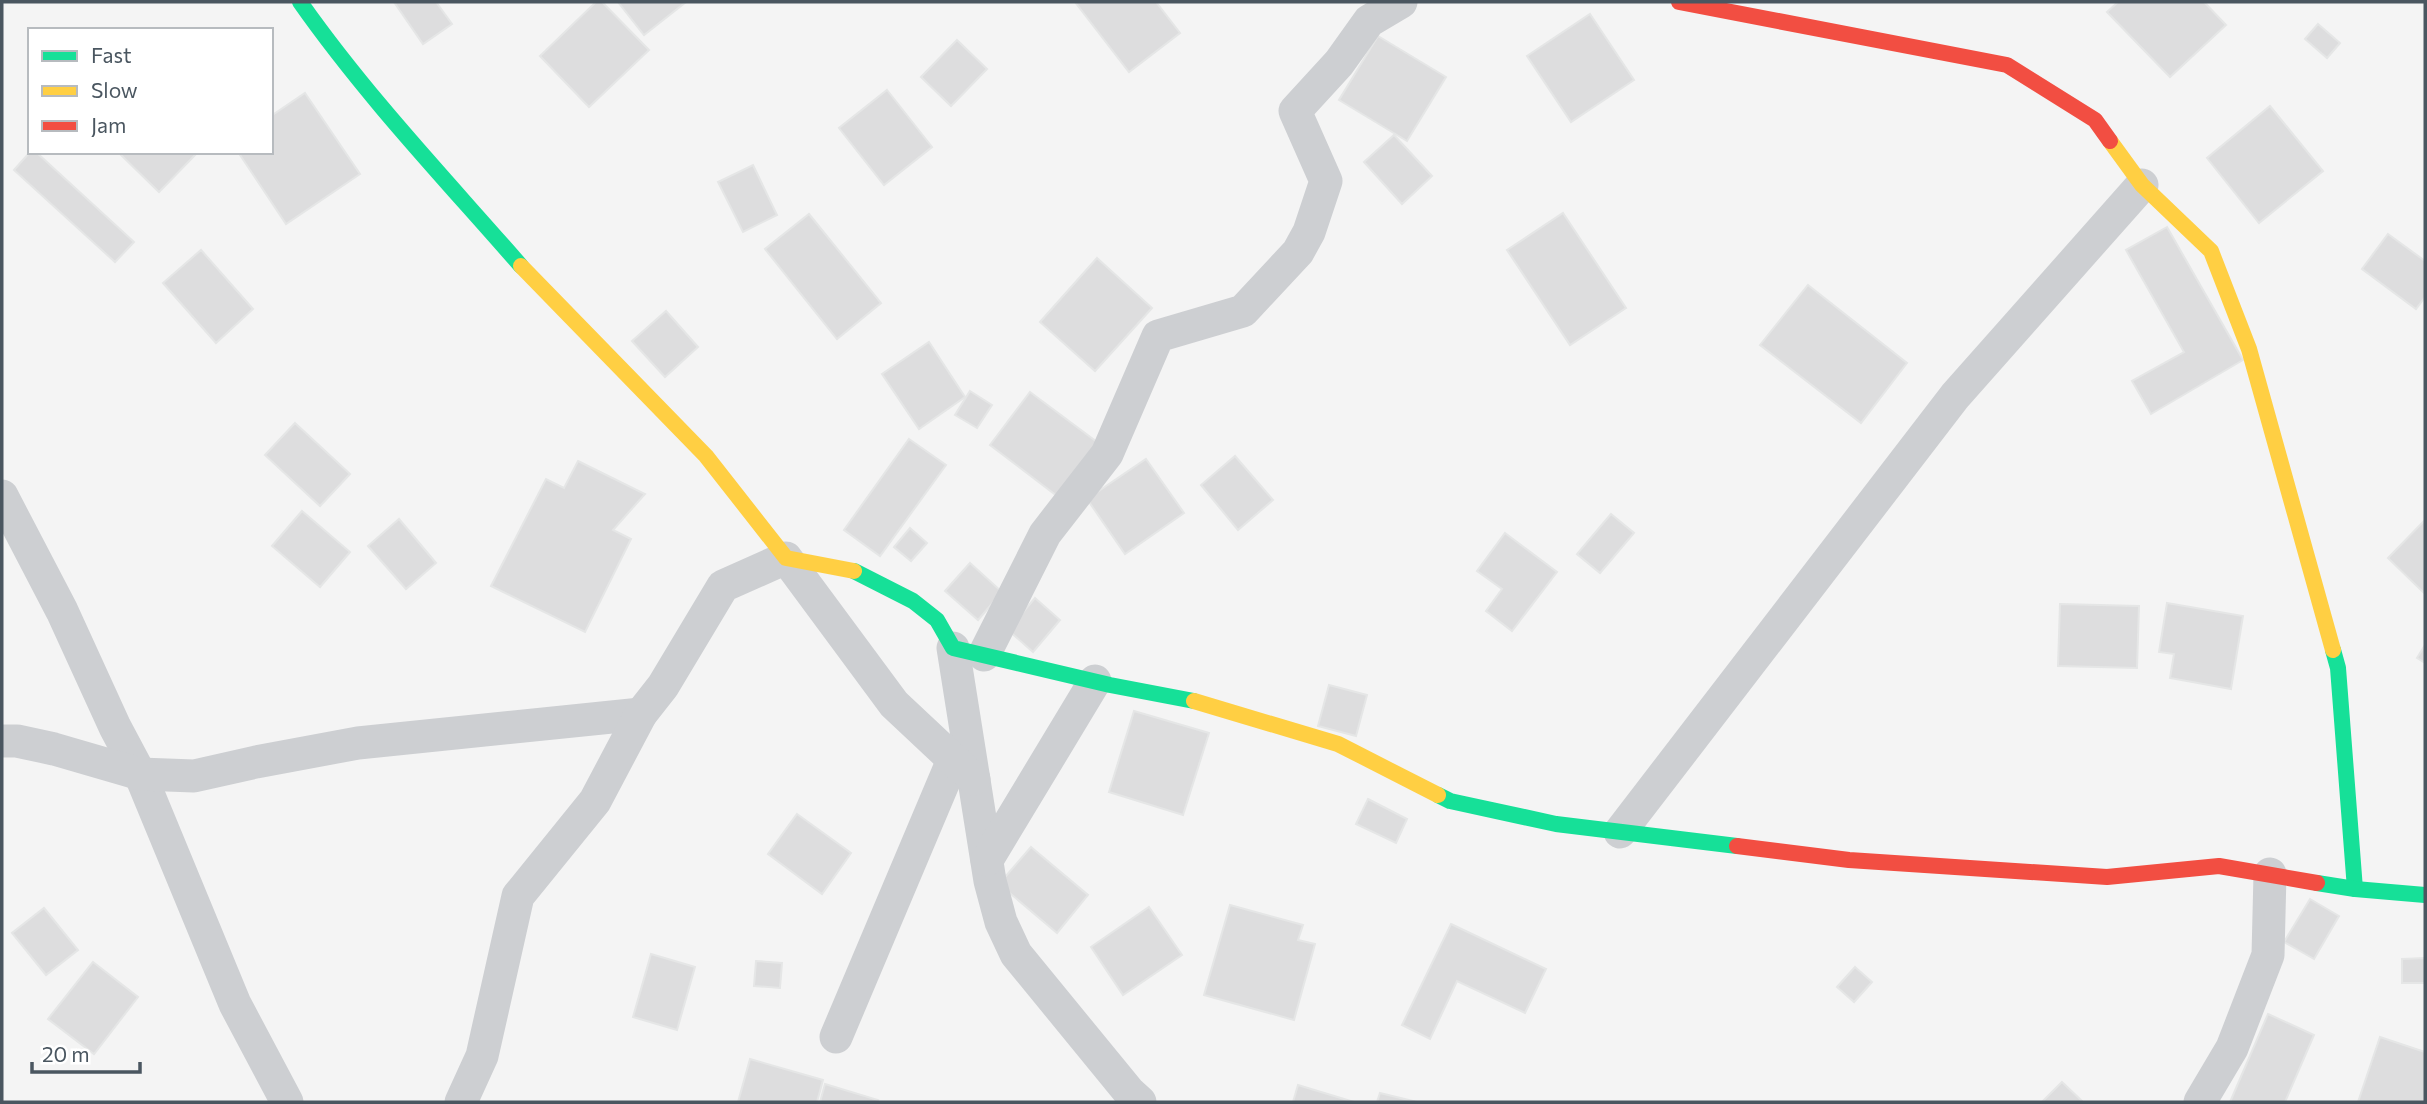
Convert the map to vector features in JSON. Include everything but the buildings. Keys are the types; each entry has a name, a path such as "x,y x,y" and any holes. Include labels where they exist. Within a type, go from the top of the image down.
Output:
{"street":[{"path":"300,2 321,32 380,103 529,275 706,456 786,558 894,704 964,769"},
{"path":"1140,1102 1060,1010 1017,954 1000,922 964,769 969,652 1045,534 1107,454 1158,337 1242,311 1298,252 1309,232 1326,181 1295,111 1339,63 1369,21 1401,2"},
{"path":"1679,2 2007,65 2095,120 2143,185 2211,251 2249,349 2338,668 2355,888"},
{"path":"1620,832 1955,396 2143,185"},
{"path":"2,496 62,611 115,727 140,774 235,1004 287,1102"},
{"path":"461,1102 482,1056 518,896 595,801 641,714 663,687 723,586 786,558 860,572 913,601 937,620 969,652 1110,685 1181,697 1338,744 1450,801 1556,824 1849,860 2107,877 2219,866 2355,888 2425,895"},
{"path":"987,860 1095,681"},
{"path":"2,741 17,741 54,749 140,774 194,776 358,743 641,714"},
{"path":"836,1037 964,769"},
{"path":"2200,1102 2232,1048 2267,954 2270,874"}],"traffic: fast":[{"path":"300,2 379,104 521,266"},
{"path":"854,571 913,601 937,620 953,648 1110,685 1194,701"},
{"path":"2333,650 2338,668 2355,889"},
{"path":"1438,795 1450,801 1556,824 1737,846"},
{"path":"2317,883 2425,895"}],"traffic: slow":[{"path":"2110,141 2142,185 2211,251 2249,349 2333,650"},
{"path":"521,266 706,456 786,558 854,571"},
{"path":"1194,701 1338,744 1438,795"}],"traffic: jam":[{"path":"1679,2 2007,65 2095,120 2110,141"},
{"path":"1737,846 1849,860 2107,877 2219,866 2317,883"}]}
